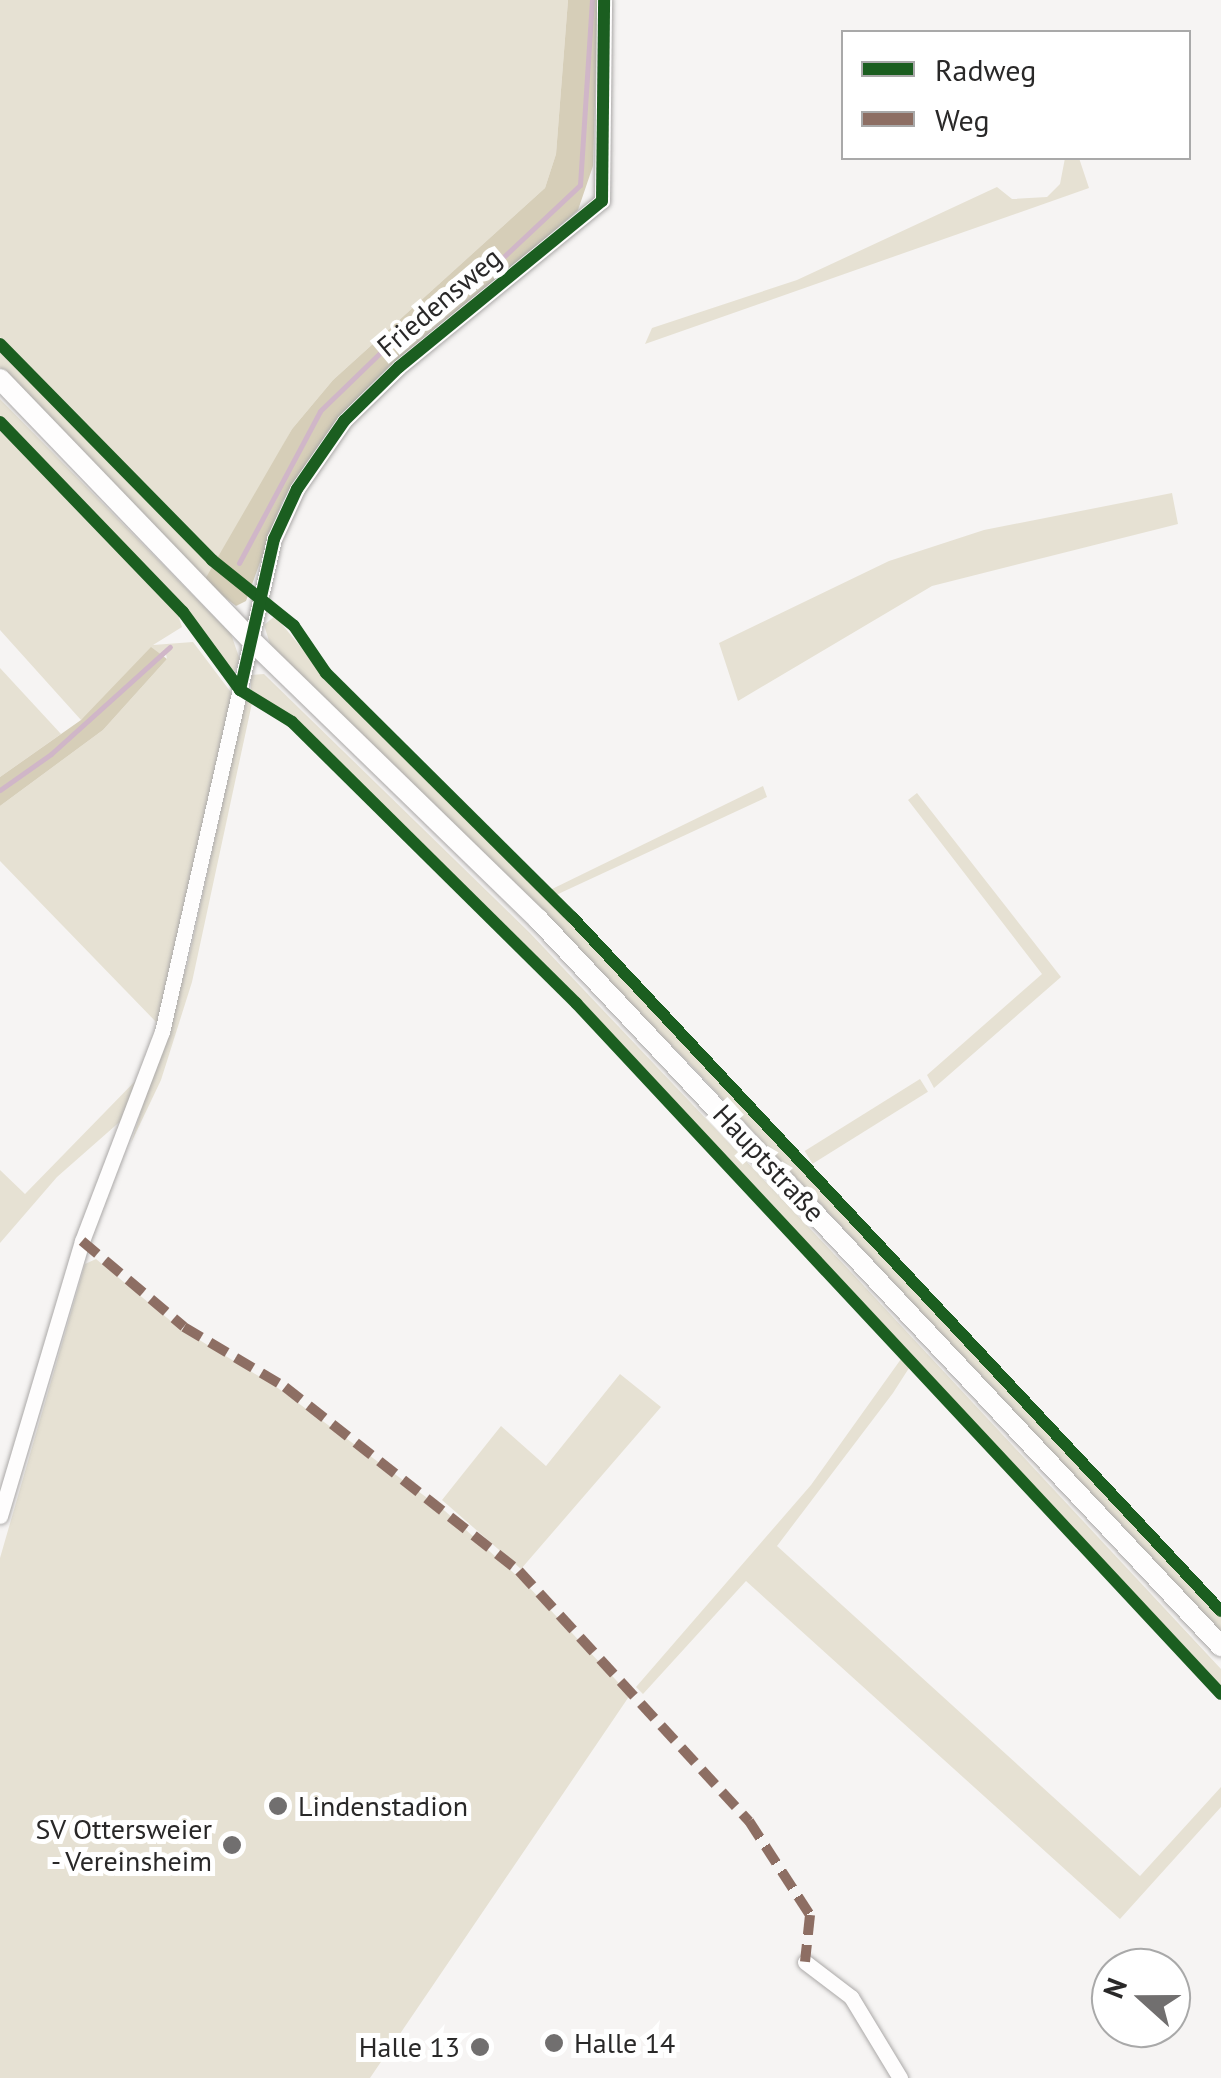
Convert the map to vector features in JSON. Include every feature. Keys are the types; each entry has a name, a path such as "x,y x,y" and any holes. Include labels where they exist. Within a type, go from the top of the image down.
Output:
{"street":[{"name":"Friedensweg","path":"0,1516 82,1241 162,1032 274,539 298,489 344,421 602,201 604,0"},
{"name":"Hauptstraße","path":"0,379 251,640 538,919 1221,1646"},
{"path":"805,1962 851,1997 900,2078"}],"shaded area":[{"path":"0,0 568,0 556,154 545,188 333,380 292,429 220,560 0,337"},
{"path":"568,0 598,0 593,166 578,210 336,421 282,502 246,601 236,606 204,581 292,429 333,380 545,188 556,154"},
{"path":"1065,160 1080,160 1089,188 645,344 652,328 797,280 997,187 1012,199 1047,197 1060,184"},
{"path":"0,349 214,568 204,581 0,367"},
{"path":"0,399 231,634 240,660 234,672 181,605 0,416"},
{"path":"0,428 177,612 182,627 153,645 193,642 233,695 158,1024 0,861 0,806 103,730 167,659 166,654 81,720 0,630"},
{"path":"1172,493 1178,524 932,586 738,701 719,643 889,561 984,530"},
{"path":"275,616 334,687 549,898 809,1172 1221,1616 1221,1634 688,1062 271,647 264,625"},
{"path":"151,647 167,659 103,730 0,806 0,777 81,720"},
{"path":"0,668 61,734 0,777"},
{"path":"264,674 530,933 851,1272 1221,1669 1221,1686 548,968 314,738 251,693 251,675"},
{"path":"245,700 252,703 192,982 161,1080 131,1143 188,962"},
{"path":"763,786 767,797 556,895 550,890"},
{"path":"917,793 1061,977 934,1088 927,1075 1042,974 908,800"},
{"path":"145,1071 132,1111 57,1177 0,1243 0,1170 25,1194"},
{"path":"920,1079 928,1092 813,1164 805,1151"},
{"name":"Lindenstadion","path":"96,1259 178,1327 275,1386 445,1511 527,1585 630,1695 370,2078 0,2078 0,1558 85,1264"},
{"path":"901,1359 909,1368 893,1393 777,1546 1140,1876 1221,1787 1221,1807 1120,1919 746,1581 643,1694 636,1687 811,1485"},
{"path":"620,1374 661,1407 521,1569 442,1500 501,1426 546,1466"}],"waterway":[{"path":"239,563 320,411 420,314 498,262 580,185 592,0"},
{"path":"0,790 51,754 170,647"}],"marked path":[{"path":"82,1241 184,1327 285,1387 519,1571 749,1821 810,1915 805,1962"}],"cycle path":[{"path":"240,690 274,539 297,489 344,421 399,367 602,201 604,0"},
{"path":"0,344 212,560 294,626 326,673 572,917 1221,1611"},
{"path":"0,422 183,612 240,690 292,722 576,1003 1221,1694"}],"place":[{"name":"Lindenstadion","path":"278,1806"},
{"name":"SV Ottersweier - Vereinsheim","path":"232,1845"},
{"name":"Halle 14","path":"554,2043"},
{"name":"Halle 13","path":"480,2047"}]}
